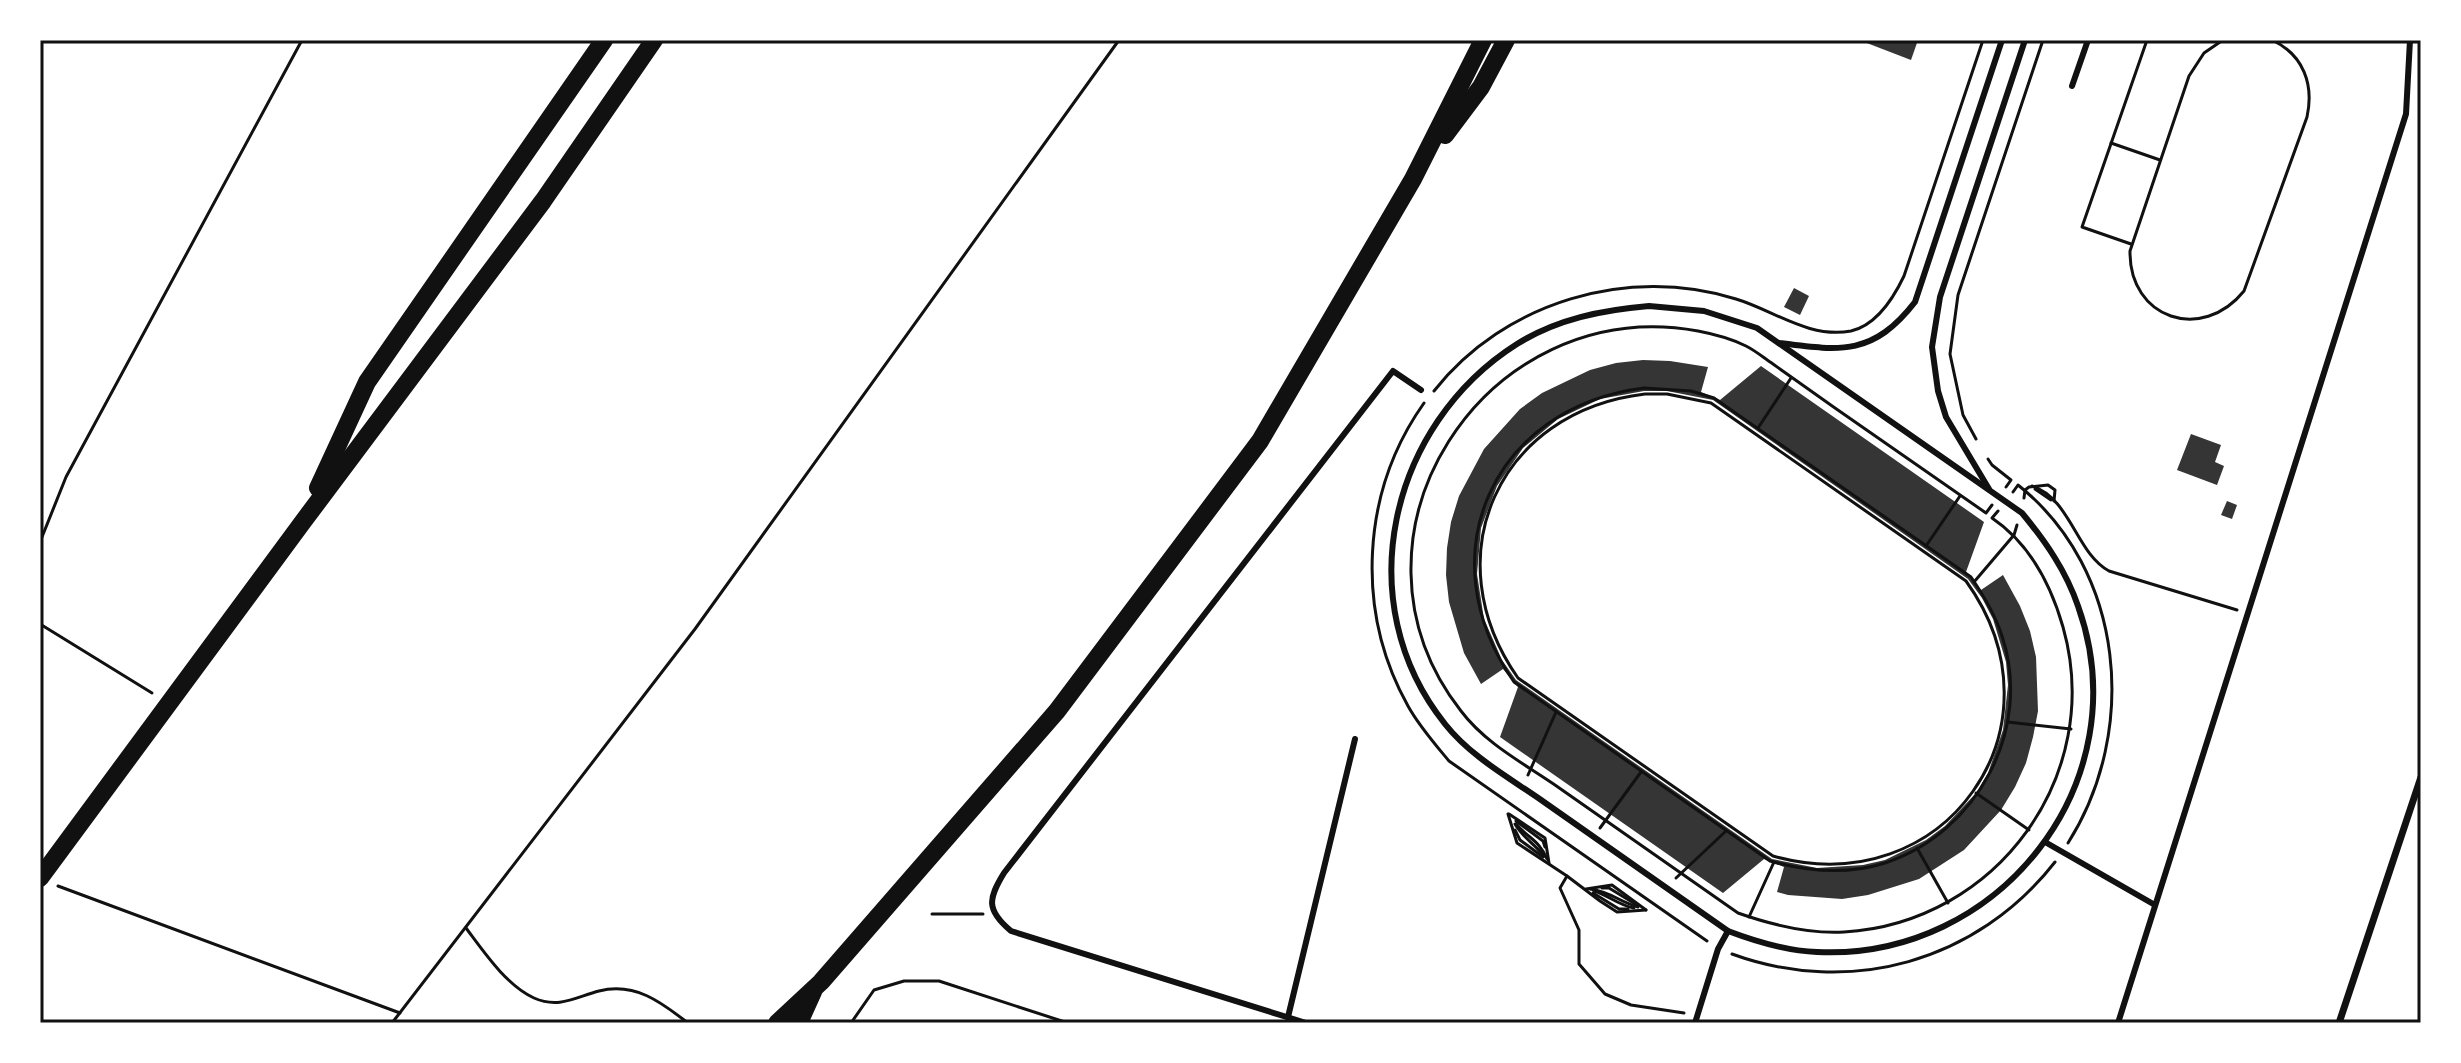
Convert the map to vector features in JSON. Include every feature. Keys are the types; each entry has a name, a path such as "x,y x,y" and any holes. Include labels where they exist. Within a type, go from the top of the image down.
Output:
{"main road":[{"path":"302,523 367,382 604,40"},
{"path":"48,881 169,703 543,201 654,40"},
{"path":"800,1023 811,996 821,982 1057,711 1260,441 1413,179 1483,40"},
{"path":"1413,179 1481,87 1506,40"},
{"path":"777,1023 821,982"}],"street":[{"path":"2339,1023 2421,777"}],"lane":[{"path":"1778,343 1847,349 1888,330 1915,302 2002,40"},
{"path":"1991,492 1946,417 1938,391 1932,347 1940,297 2025,40"},
{"path":"2072,86 2088,40"},
{"path":"2118,1023 2406,114 2410,40"},
{"path":"1676,307 1730,318 1757,328 1991,492 2022,513 2040,535 2062,570 2079,607 2091,660 2093,687 2090,732 2081,768 2072,794 2045,842 2006,886 1958,920 1931,933 1874,949 1815,952 1756,941 1728,931 1666,888 1463,745 1427,697 1403,643 1396,615 1392,556 1401,497 1423,443 1456,396 1496,359 1543,330 1582,316 1622,308 1676,307"},
{"path":"1306,1023 1011,931 995,914 991,903 993,892 1004,873 1393,371 1421,390"},
{"path":"1288,1017 1355,739"},
{"path":"2045,842 2155,905"},
{"path":"1695,1023 1718,949 1728,931"}],"path":[{"path":"40,542 66,477 302,40"},
{"path":"392,1023 695,629 1119,40"},
{"path":"1983,40 1904,276 1892,301 1874,317 1853,330 1827,331 1802,327 1766,310 1708,291 1649,286 1590,293 1534,312 1484,342 1441,383 1405,433 1381,492 1371,555 1374,603 1383,649 1409,708 1449,761 1718,949 1782,968 1845,973 1908,962 1939,952 1967,938 2020,901 2063,852 2091,802 2101,774 2110,734 2113,687 2106,628 2098,600 2087,573 2056,523 2036,498 2018,485"},
{"path":"1977,442 1963,415 1950,354 1958,295 2043,40"},
{"path":"2131,244 2082,227 2147,40"},
{"path":"2223,40 2204,53 2195,64 2131,244 2130,265 2139,291 2158,311 2171,317 2199,320 2212,316 2225,310 2244,291 2310,103 2307,76 2301,63 2272,40"},
{"path":"2111,143 2160,160"},
{"path":"1986,513 1747,346 1675,328 1624,328 1575,340 1529,361 1489,391 1456,429 1429,477 1421,503 1412,557 1416,611 1432,663 1459,710 1476,730 1738,913 1789,928 1843,932 1897,923 1948,902 1992,871 2029,830 2062,762 2073,688 2063,626 2038,568 2014,535 1992,518"},
{"path":"1758,428 1792,377"},
{"path":"1667,388 1714,398 1926,546 1971,577 1995,617 2003,639 2011,685 2008,722 2000,753 1978,795 1947,829 1886,863 1840,871 1817,871 1774,862 1514,682 1489,641 1476,597 1474,574 1478,528 1490,495 1507,465 1538,430 1557,417 1577,405 1621,391 1667,388"},
{"path":"1667,394 1689,397 1711,403 1966,581 1990,620 2003,663 2004,708 1994,751 1973,791 1943,824 1925,838 1894,853 1840,865 1795,862 1773,856 1518,678 1494,639 1479,574 1484,529 1490,508 1511,468 1541,435 1590,406 1622,396 1667,394"},
{"path":"1984,453 1992,465 2011,480"},
{"path":"2054,501 2055,490 2048,485 2032,486 2054,501 2095,564 2248,613"},
{"path":"1926,546 1961,496"},
{"path":"1974,582 2014,535"},
{"path":"40,624 169,703"},
{"path":"1508,814 1557,712"},
{"path":"2008,722 2110,734"},
{"path":"1582,853 1642,771"},
{"path":"1973,791 2045,842"},
{"path":"1508,814 1543,841 1549,863"},
{"path":"1508,814 1522,837 1539,848 1549,863"},
{"path":"1508,814 1517,843 1619,909 1646,910"},
{"path":"1646,910 1727,831"},
{"path":"1917,848 1967,938"},
{"path":"1749,917 1774,862"},
{"path":"1567,876 1560,888 1579,930 1579,964 1605,994 1631,1005 1698,1015"},
{"path":"48,881 400,1013"},
{"path":"1586,889 1612,885 1646,910"},
{"path":"1586,889 1607,891 1624,903 1646,910"},
{"path":"932,914 995,914"},
{"path":"466,927 497,966 535,998 557,1003 599,991 634,990 660,1001 688,1023"},
{"path":"851,1023 874,990 904,981 939,981 1068,1023"}],"building":[{"path":"1859,40 1918,40 1911,60"},
{"path":"1794,288 1809,296 1800,315 1784,307"},
{"path":"1670,361 1708,367 1701,392 1720,400 1761,366 1984,522 1966,572 1981,590 2003,575 2020,606 2036,657 2038,711 2026,763 2015,787 2001,810 1964,850 1919,879 1868,895 1842,899 1777,892 1784,867 1764,859 1723,893 1500,737 1518,687 1503,669 1481,684 1464,653 1449,602 1447,548 1459,496 1484,449 1520,409 1542,393 1590,370 1616,363","holes":["1644,391 1667,391 1713,400 1968,579 1982,598 1993,619 2006,662 2008,685 2003,730 1988,773 1976,793 1945,826 1926,840 1885,860 1863,865 1817,868 1772,859 1516,680 1502,660 1484,619 1477,574 1481,528 1497,486 1523,448 1558,419 1600,399"]},
{"path":"2191,434 2221,445 2215,462 2224,466 2217,485 2177,470"},
{"path":"2227,501 2237,505 2232,519 2221,515"}]}
